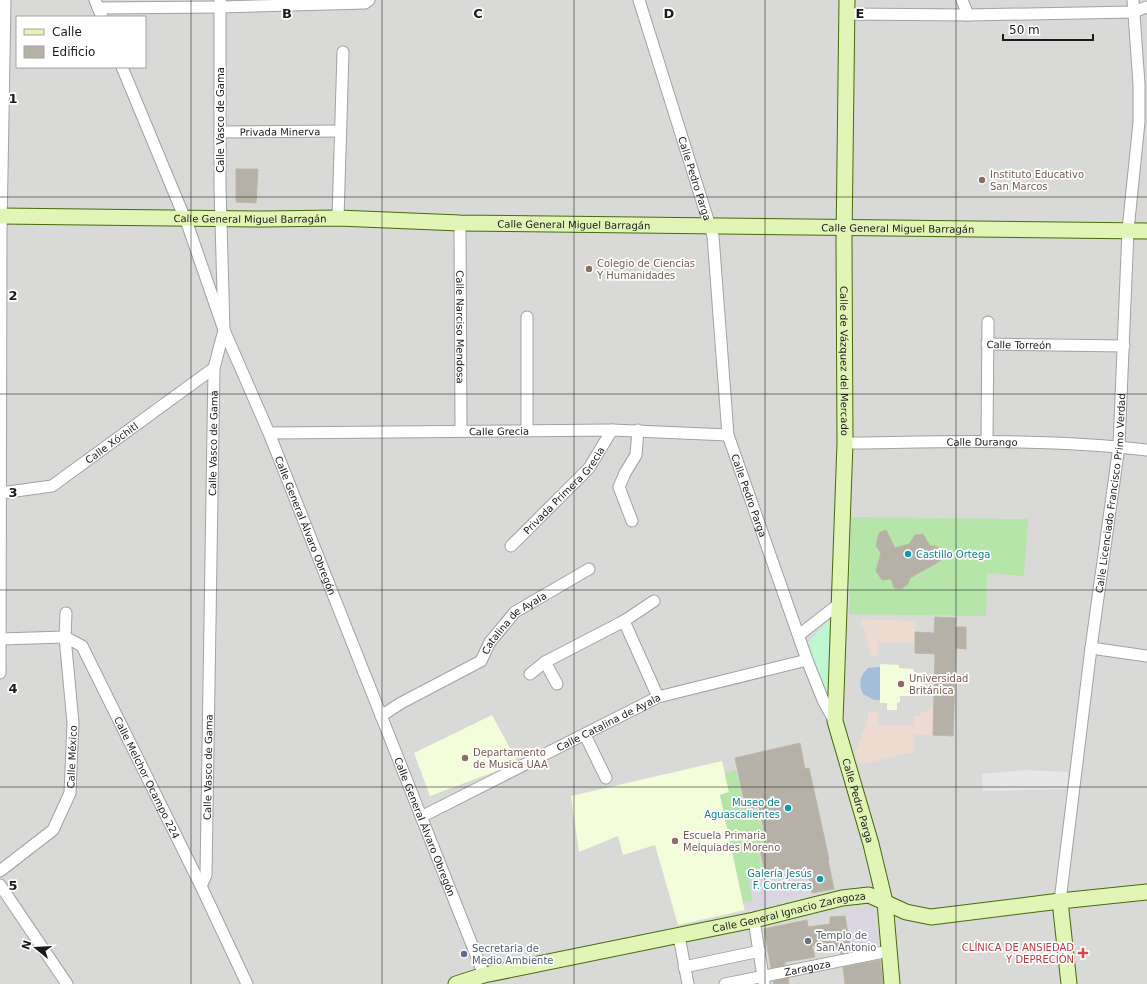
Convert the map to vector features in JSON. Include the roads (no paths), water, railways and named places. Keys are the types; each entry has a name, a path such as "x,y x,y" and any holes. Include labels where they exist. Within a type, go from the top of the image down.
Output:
{"street":[{"path":"98,8 220,4 365,3 369,0"},
{"name":"Calle Pedro Parga","path":"639,0 713,236 728,435 807,660 823,700 835,721 871,844 885,902 892,984"},
{"path":"962,0 968,15"},
{"name":"Calle Licenciado Francisco Primo Verdad","path":"1069,984 1060,900 1091,648 1119,446 1128,230 1143,122 1133,0"},
{"name":"Calle Vasco de Gama","path":"202,886 206,875 214,368 224,330 220,218 220,4"},
{"path":"0,674 0,216 3,6"},
{"path":"847,7 968,15 1133,12 1147,7"},
{"name":"Calle de Vázquez del Mercado","path":"835,721 845,443 847,7"},
{"path":"338,218 343,52"},
{"name":"Calle General Álvaro Obregón","path":"122,68 188,226 224,330 269,433 486,980"},
{"name":"Privada Minerva","path":"220,132 340,132"},
{"name":"Calle General Miguel Barragán","path":"0,216 338,218 460,223 845,226 1147,231"},
{"name":"Calle Narciso Mendosa","path":"460,223 461,430"},
{"path":"527,317 527,430"},
{"path":"987,344 988,322"},
{"name":"Calle Torreón","path":"987,442 987,344 1124,346"},
{"name":"Calle Xóchitl","path":"1,493 52,486 214,368"},
{"name":"Calle Grecia","path":"269,433 461,430 638,430 728,435"},
{"name":"Privada Primera Grecia","path":"511,546 589,468 612,430"},
{"path":"632,521 619,487 625,473 636,455 638,430"},
{"name":"Calle Durango","path":"845,443 987,442 1119,446 1147,450"},
{"name":"Catalina de Ayala","path":"381,716 400,703 481,661 490,642 515,612 589,569"},
{"path":"530,674 545,662 624,621 654,601"},
{"path":"799,635 840,603"},
{"name":"Calle México","path":"0,872 53,830 70,793 73,723 65,637 66,613"},
{"path":"624,621 658,697"},
{"path":"1,639 65,637"},
{"name":"Calle Melchor Ocampo 224","path":"65,637 82,646 202,886 247,984"},
{"path":"1091,648 1147,656"},
{"name":"Calle Catalina de Ayala","path":"421,817 658,697 807,660"},
{"path":"545,662 557,684"},
{"path":"585,735 606,778"},
{"path":"0,885 67,984"},
{"name":"Calle General Ignacio Zaragoza","path":"456,984 486,980 754,920 842,898 869,896 906,912 931,917 1060,900 1147,892"},
{"path":"754,920 764,980"},
{"path":"679,936 688,984"},
{"path":"684,967 760,951"},
{"name":"Zaragoza","path":"725,984 764,980 889,951"}],"water":[{"path":"880,667 880,700 874,700 863,694 860,683 863,674 868,668"}],"place":[{"name":"Instituto Educativo San Marcos","path":"982,180"},
{"name":"Colegio de Ciencias Y Humanidades","path":"589,269"},
{"name":"Castillo Ortega","path":"908,554"},
{"name":"Universidad Británica","path":"901,684"},
{"name":"Departamento de Musica UAA","path":"465,758"},
{"name":"Museo de Aguascalientes","path":"788,808"},
{"name":"Escuela Primaria Melquiades Moreno","path":"675,841"},
{"name":"Galería Jesús F. Contreras","path":"820,879"},
{"name":"Templo de San Antonio","path":"808,941"},
{"name":"CLÍNICA DE ANSIEDAD Y DEPRECIÓN","path":"1083,953"},
{"name":"Secretaria de Medio Ambiente","path":"464,954"}]}
